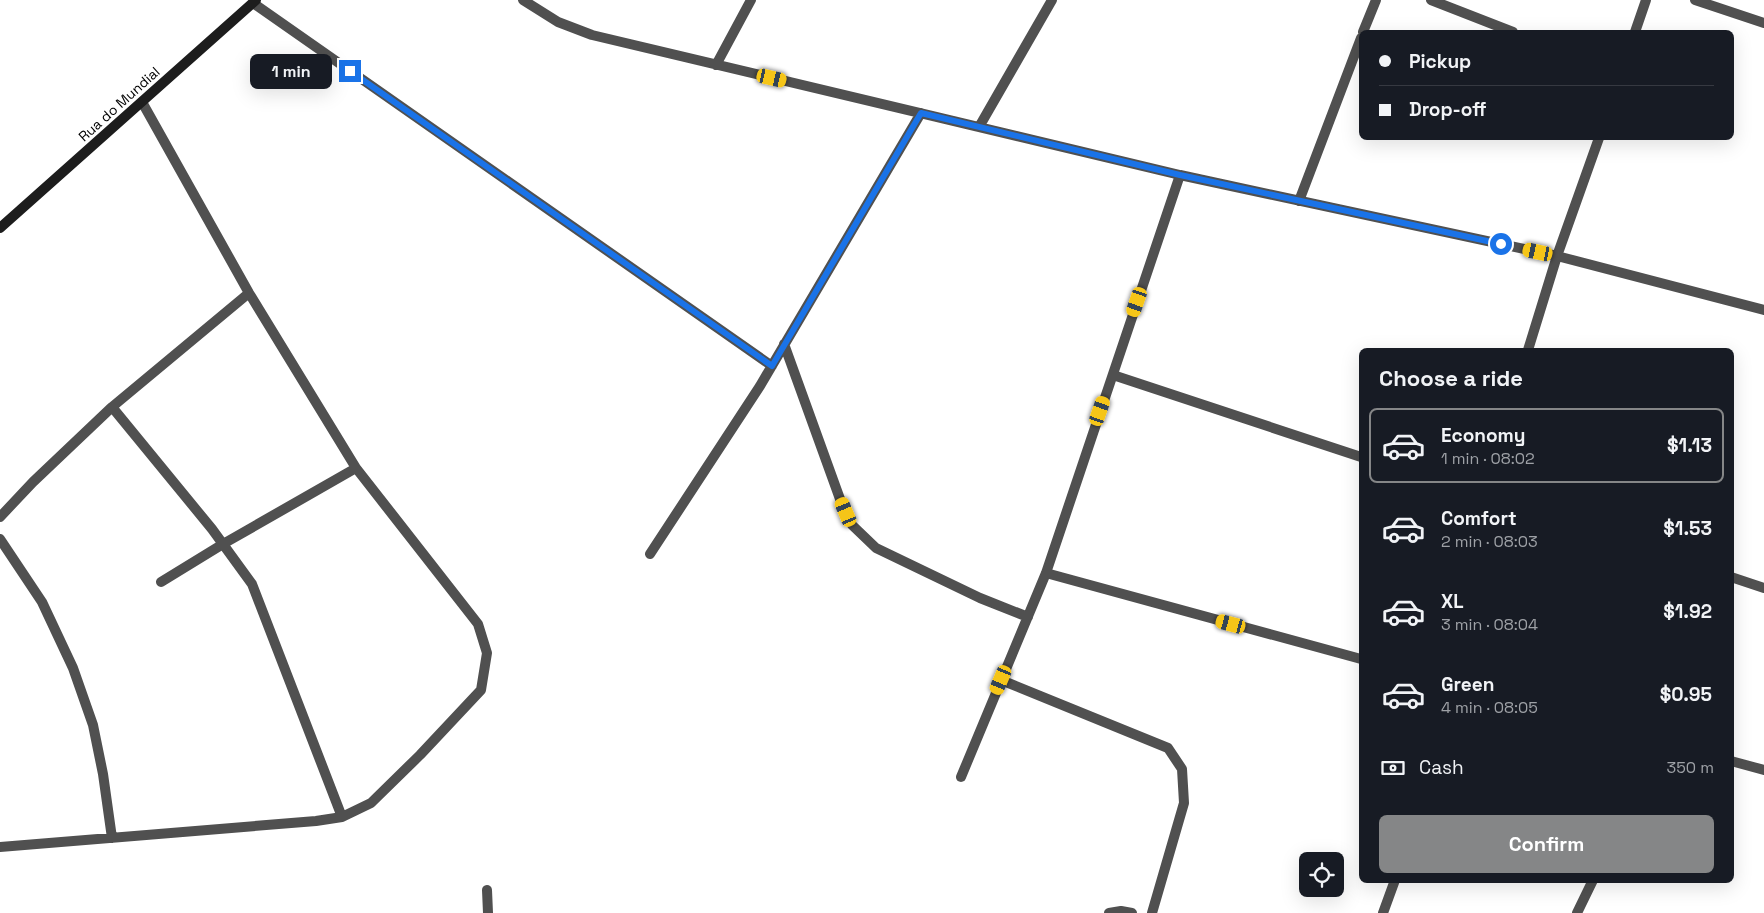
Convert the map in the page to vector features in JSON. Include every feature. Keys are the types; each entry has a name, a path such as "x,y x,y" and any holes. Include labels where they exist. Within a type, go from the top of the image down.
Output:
{"street":[{"path":"522,0 558,22 592,34 716,65 1180,175 1557,256 1764,310"},
{"path":"716,65 751,0"},
{"path":"978,127 1052,0"},
{"path":"1365,30 1376,0"},
{"path":"1431,0 1508,30"},
{"path":"1636,30 1646,0"},
{"path":"1695,0 1764,23"},
{"path":"255,2 772,366"},
{"name":"Rua do Mundial","path":"0,228 255,2"},
{"path":"1299,201 1359,43"},
{"path":"0,847 316,821 342,817 371,802 420,756 481,690 487,653 478,624 356,468 249,293 142,102"},
{"path":"650,554 772,366 921,113"},
{"path":"1529,348 1557,256 1598,140"},
{"path":"961,777 1046,573 1180,175"},
{"path":"0,517 33,482 112,407 249,293"},
{"path":"784,344 840,500 852,526 876,548 980,598 1028,617"},
{"path":"1113,375 1359,456"},
{"path":"112,407 223,544 252,584 342,817"},
{"path":"161,582 223,544 356,468"},
{"path":"0,539 42,602 73,668 93,724 103,774 112,838"},
{"path":"1046,573 1359,658"},
{"path":"1734,578 1764,588"},
{"path":"1001,680 1168,748 1182,769 1184,803 1152,913"},
{"path":"1734,762 1764,770"},
{"path":"1383,913 1394,883"},
{"path":"1577,913 1592,883"},
{"path":"487,890 488,913"},
{"path":"1109,913 1121,911 1132,913"}],"route":[{"path":"350,71 772,366 921,113 1180,175 1501,244"}]}
